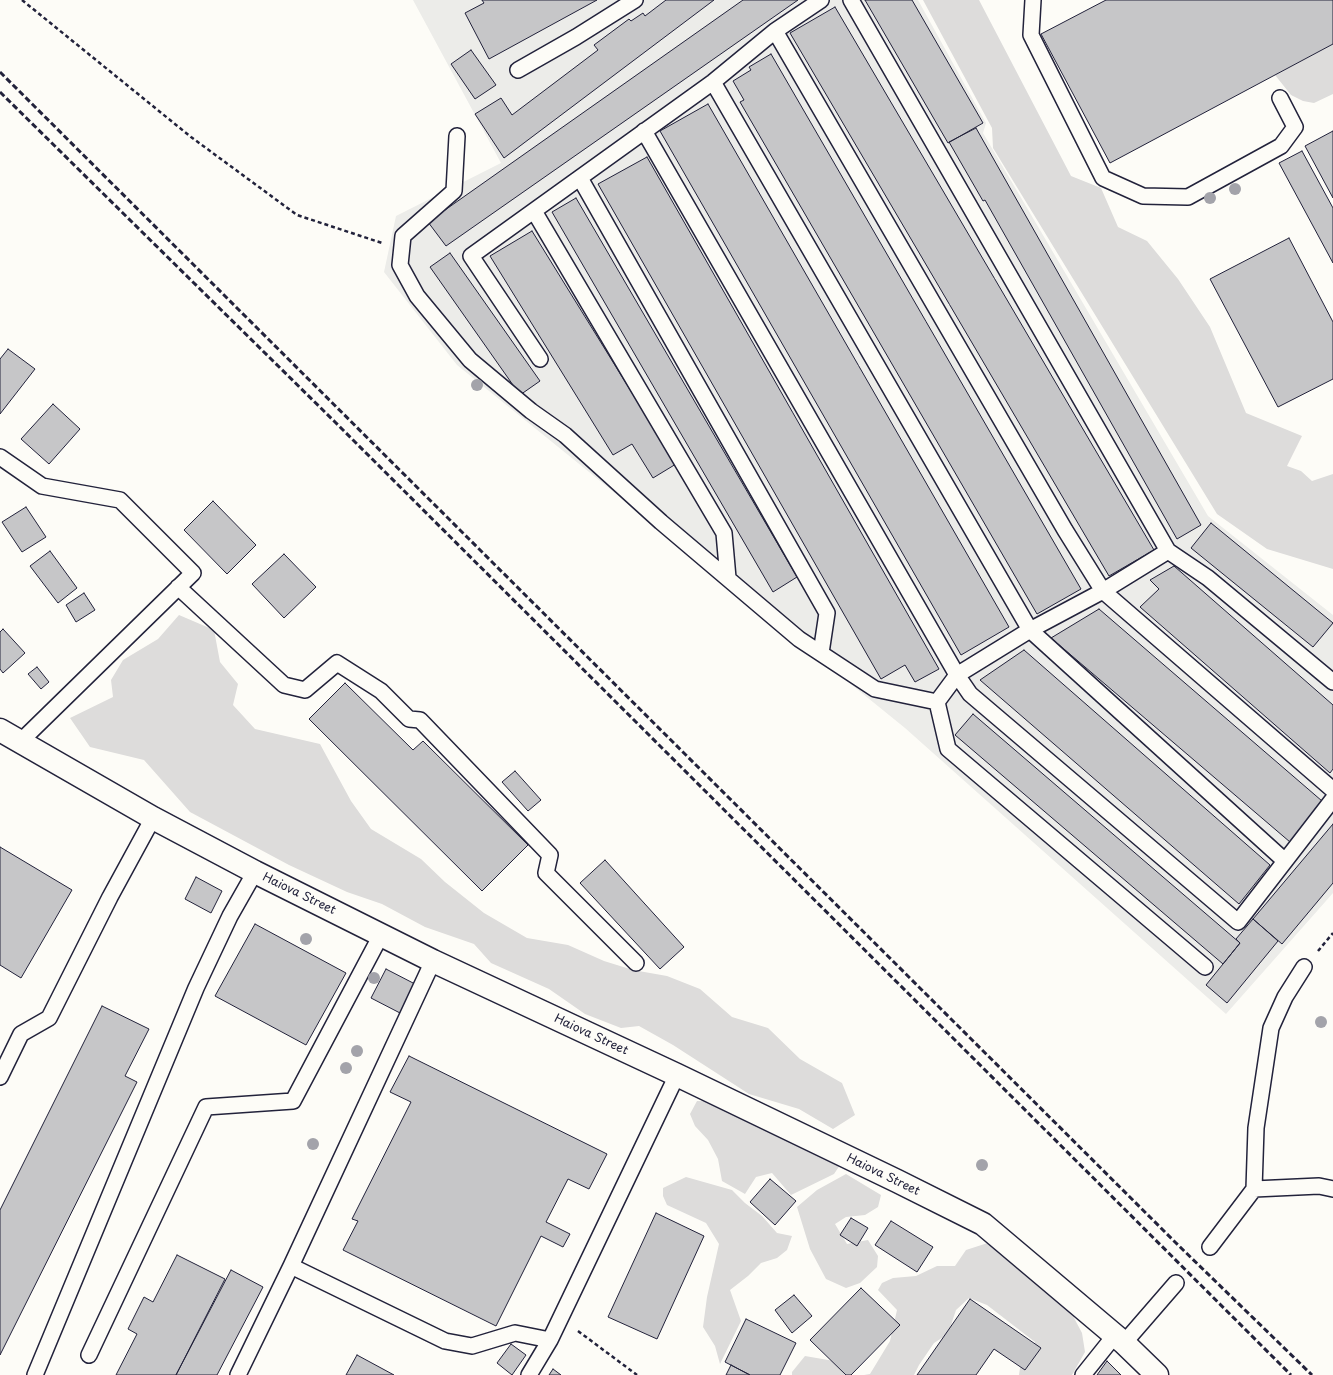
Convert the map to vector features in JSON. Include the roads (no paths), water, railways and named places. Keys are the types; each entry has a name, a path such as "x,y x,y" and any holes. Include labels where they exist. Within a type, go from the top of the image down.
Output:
{"street":[{"name":"Haiova Street","path":"0,730 153,818 255,872 433,961 676,1075 983,1224 1119,1339 1157,1375"}],"lane":[{"path":"518,70 576,37 636,0"},
{"path":"540,359 471,256 713,82 776,30 821,0"},
{"path":"851,0 1168,552 1208,578 1333,682"},
{"path":"1034,0 1031,35 1103,178 1143,196 1188,197 1282,146 1295,127 1280,98"},
{"path":"776,30 1057,516 1103,591 1333,790"},
{"path":"713,82 1030,630 1285,861"},
{"path":"644,131 957,675 970,694 1238,922 1333,799"},
{"path":"457,136 454,191 403,236 400,265 417,296 470,360 531,411 565,435 661,522 800,639 875,689 937,702"},
{"path":"580,178 827,613 821,653"},
{"path":"534,211 724,533 728,578"},
{"path":"0,457 42,486 120,500 193,573 20,742"},
{"path":"1168,552 1103,591 1030,630 957,675 937,702 948,748 1205,967"},
{"path":"178,587 284,685 305,690 337,663 381,691 409,719 420,720 550,855 546,873 636,964"},
{"path":"0,1076 21,1034 49,1018 110,897 153,818"},
{"path":"34,1375 196,988 230,916 255,872"},
{"path":"89,1355 206,1107 293,1101 381,935"},
{"path":"238,1375 291,1266 433,961"},
{"path":"1210,1247 1254,1188 1256,1128 1271,1028 1285,997 1304,967"},
{"path":"529,1375 550,1340 676,1075"},
{"path":"1254,1188 1319,1186 1333,1189"},
{"path":"291,1266 445,1341 472,1346 515,1333 550,1340"},
{"path":"1083,1375 1176,1283"}],"railway":[{"path":"0,72 1176,1243 1312,1375"},
{"path":"0,92 335,422 1291,1375"}]}
